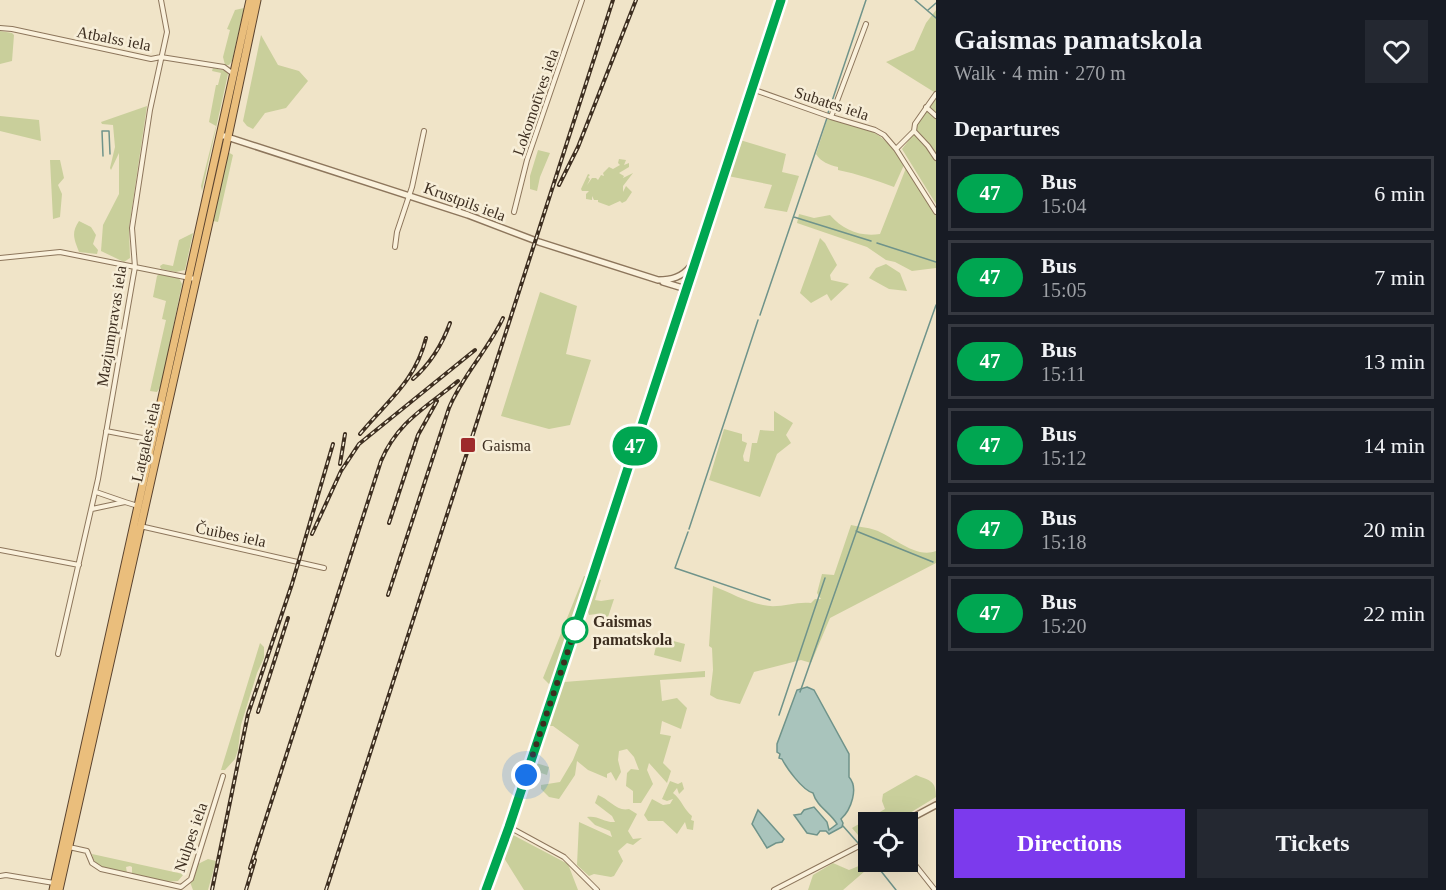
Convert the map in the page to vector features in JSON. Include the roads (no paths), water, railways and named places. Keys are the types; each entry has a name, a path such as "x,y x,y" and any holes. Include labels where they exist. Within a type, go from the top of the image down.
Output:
{"highway":[{"name":"Latgales iela","path":"225,136 237,59 250,0"},
{"name":"Latgales iela","path":"137,526 138,506 153,440 257,0"},
{"name":"Latgales iela","path":"57,886 192,278"},
{"name":"Latgales iela","path":"57,886 69,846 83,770"}],"street":[{"name":"Mazjumpravas iela","path":"58,654 96,492 135,267 132,228 167,32 161,0"},
{"name":"Lokomotīves iela","path":"514,212 527,160 582,0"},
{"path":"486,890 509,827 781,0"},
{"path":"831,117 866,24"},
{"name":"Atbalss iela","path":"0,28 151,59 161,57 224,67"},
{"path":"234,76 224,67 237,59"},
{"name":"Subates iela","path":"752,89 884,135 896,149 936,212"},
{"path":"896,149 914,131 915,124 936,94"},
{"path":"926,107 936,116"},
{"path":"395,247 397,232 415,176 424,130"},
{"path":"914,131 936,158"},
{"name":"Krustpils iela","path":"225,136 468,215 535,241 686,289"},
{"path":"0,258 60,252 192,278"},
{"path":"658,280 678,277 686,272 694,262"},
{"path":"106,431 153,440"},
{"path":"96,492 138,506"},
{"path":"92,508 125,502"},
{"name":"Čuibes iela","path":"137,526 324,567"},
{"path":"0,550 79,565"},
{"name":"Nulpes iela","path":"69,846 87,851 92,862 101,870 181,887 191,879 223,776"},
{"path":"918,814 936,804"},
{"path":"509,827 564,857 597,890"},
{"path":"774,890 858,847"},
{"path":"918,869 935,890"},
{"path":"0,876 6,875 57,886"}],"water":[{"path":"807,687 814,690 849,754 849,777 854,793 848,810 841,819 842,827 829,834 826,831 820,831 817,835 807,833 794,815 814,807 827,822 829,830 837,824 817,802 813,793 804,788 795,778 777,752 777,744 797,690"},
{"path":"758,810 784,839 782,842 767,848 752,824"}],"waterway":[{"path":"828,113 866,0"},
{"path":"915,0 936,18"},
{"path":"928,10 936,3"},
{"path":"760,315 827,118"},
{"path":"103,156 102,131 109,131 110,154"},
{"path":"794,217 871,241"},
{"path":"877,243 936,262"},
{"path":"800,692 936,305"},
{"path":"689,529 758,320"},
{"path":"856,531 933,562"},
{"path":"688,532 675,568 770,600"},
{"path":"779,715 825,578"},
{"path":"843,826 858,843"},
{"path":"882,872 896,890"}],"railway":[{"path":"326,890 613,0"},
{"path":"559,185 578,147 636,0"},
{"path":"388,595 449,408 454,396 503,318"},
{"path":"413,379 435,353 450,323"},
{"path":"360,434 408,379 426,338"},
{"path":"312,534 341,471 359,444 475,350"},
{"path":"250,868 381,461 388,447 405,425 458,381"},
{"path":"389,523 418,435 437,401"},
{"path":"340,464 345,434"},
{"path":"212,890 248,714 292,584 333,444"},
{"path":"258,712 288,618"},
{"path":"246,890 255,860"}],"place":[{"name":"Gaisma","path":"468,445"},
{"name":"Gaismas pamatskola","path":"575,630"}]}
